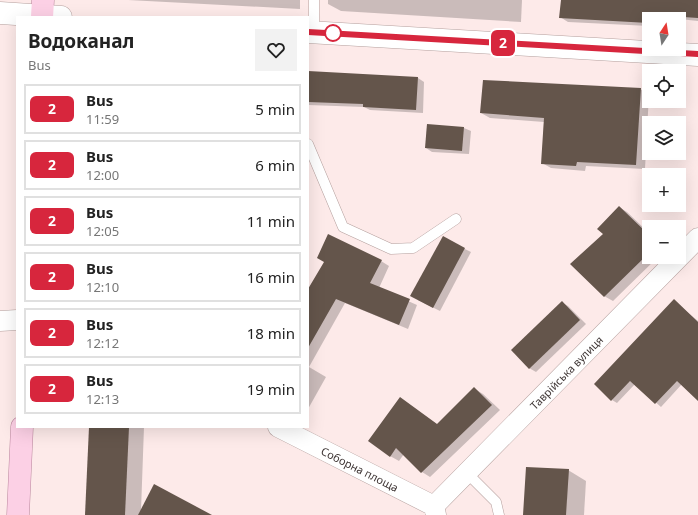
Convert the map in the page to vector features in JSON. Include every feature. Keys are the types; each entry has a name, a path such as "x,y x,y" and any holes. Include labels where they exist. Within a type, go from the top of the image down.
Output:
{"main road":[{"path":"18,515 22,428"}],"street":[{"path":"0,13 47,12"},
{"path":"311,32 698,54"},
{"name":"Таврійська вулиця","path":"435,511 467,473 698,238"},
{"path":"0,320 16,320"},
{"name":"Соборна площа","path":"280,428 435,511"}],"lane":[{"path":"311,32 314,0"},
{"path":"309,146 343,227 391,249 413,248 456,219"},
{"path":"467,473 496,502 499,515"}],"building":[{"path":"561,0 698,0 698,18 686,17 686,12 642,12 642,23 559,18"},
{"path":"309,71 418,77 416,110 363,107 363,104 309,102"},
{"path":"483,80 641,88 636,165 577,162 576,166 541,164 544,118 480,113"},
{"path":"427,124 464,127 462,151 425,148"},
{"path":"619,206 642,228 642,260 604,297 570,264 603,234 597,229"},
{"path":"328,234 382,260 370,283 410,299 399,325 336,299 309,346 309,287 324,262 317,258"},
{"path":"443,236 465,248 433,308 410,296"},
{"path":"674,299 698,322 698,401 677,381 655,404 630,381 611,401 594,384"},
{"path":"562,301 580,320 529,369 511,350"},
{"path":"474,387 492,405 421,473 396,448 390,457 368,441 400,397 437,424"},
{"path":"89,428 129,428 125,515 85,515"},
{"path":"526,467 569,469 566,515 523,515"},
{"path":"154,484 212,515 138,515"}],"bus line":[{"name":"2","path":"309,32 698,54"}]}
